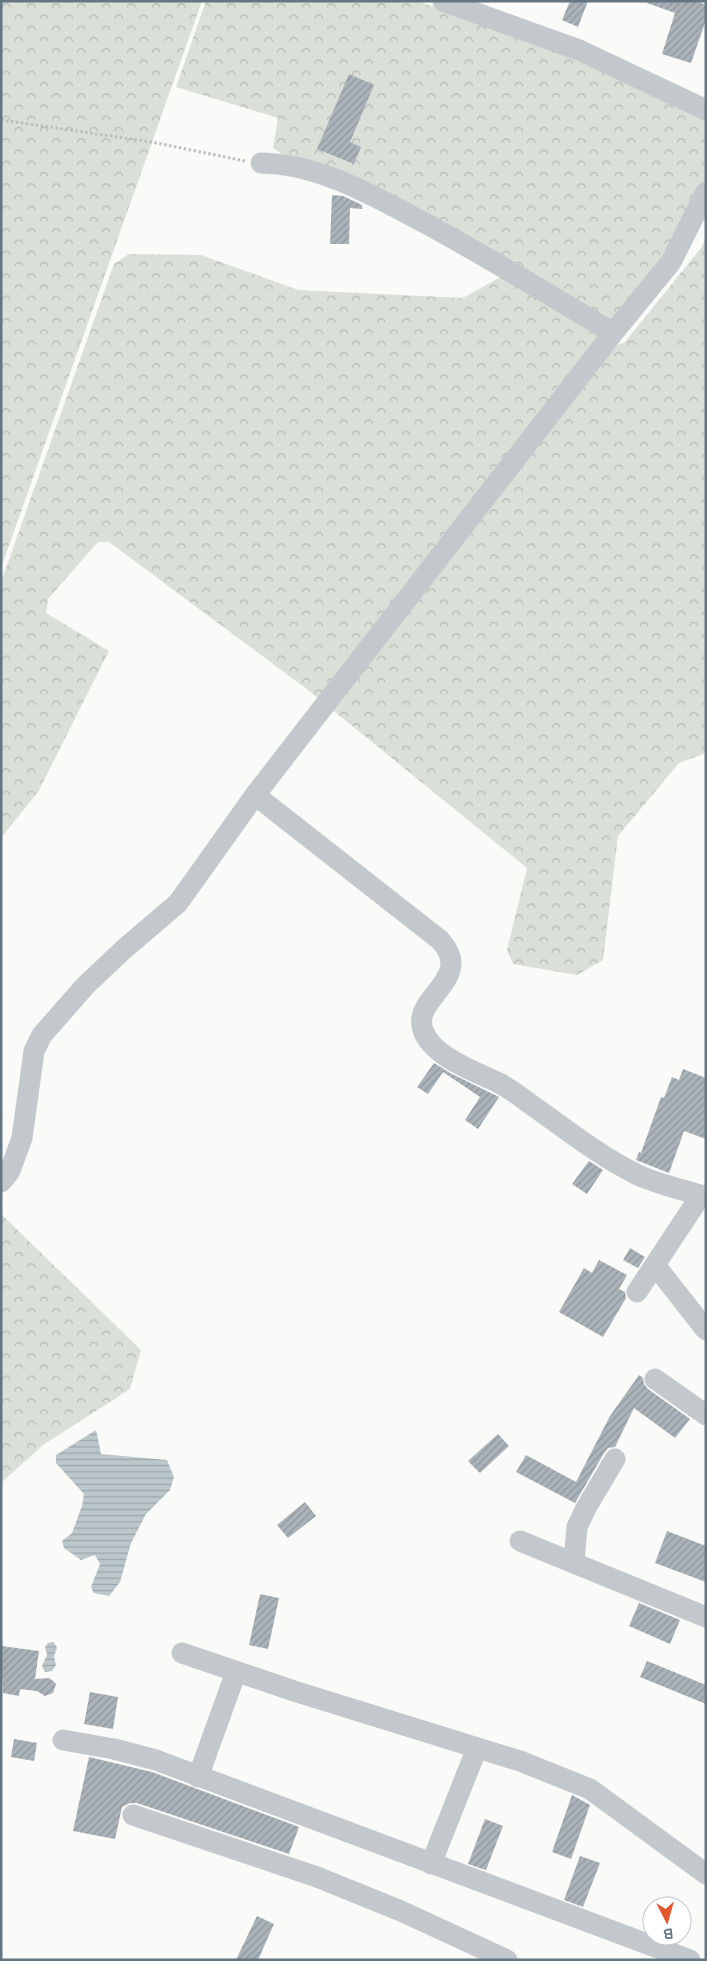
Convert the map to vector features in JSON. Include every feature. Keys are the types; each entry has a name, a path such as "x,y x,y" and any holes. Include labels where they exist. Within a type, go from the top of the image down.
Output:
{"street":[{"path":"443,1 579,50 706,110"},
{"path":"261,163 282,163 320,174 360,189 483,254 614,333"},
{"path":"1,1182 10,1171 22,1138 34,1051 42,1035 85,986 123,950 178,903 255,795 671,262 706,192"},
{"path":"255,795 447,947 450,956 449,974 424,1008 422,1014 422,1029 432,1045 469,1069 501,1084 608,1158 636,1175 703,1196 637,1292"},
{"path":"655,1265 706,1330"},
{"path":"655,1379 706,1415"},
{"path":"574,1563 577,1527 615,1459"},
{"path":"520,1541 706,1617"},
{"path":"182,1653 236,1672 520,1761 590,1789 706,1874"},
{"path":"198,1777 236,1672"},
{"path":"63,1740 114,1749 156,1760 690,1960"},
{"path":"431,1864 477,1748"},
{"path":"133,1815 317,1877 401,1911 507,1960"}],"path":[{"path":"1,120 152,142 261,163"}],"green space":[{"path":"1,1 202,1 1,568"},
{"path":"206,1 417,1 575,55 705,121 706,179 665,259 614,323 285,156 273,148 278,118 176,87"},
{"path":"706,237 706,753 679,763 618,836 603,960 577,975 513,964 507,950 527,868 308,690 109,542 98,542 48,599 46,613 109,651 38,792 1,838 1,582 114,264 129,254 201,255 298,290 463,298 506,274 615,346 625,342 701,248"},
{"path":"1,1214 141,1350 130,1389 43,1445 1,1483"}],"shaded area":[{"path":"96,1430 101,1454 167,1460 174,1477 170,1490 146,1514 131,1543 120,1582 109,1596 94,1593 91,1587 100,1564 95,1555 81,1560 64,1548 62,1541 72,1533 82,1506 84,1494 56,1463 56,1455"},
{"path":"54,1642 57,1648 54,1656 56,1665 52,1671 45,1672 42,1666 47,1655 45,1647 48,1643"}],"building":[{"path":"570,1 588,1 578,27 562,20"},
{"path":"648,1 696,1 706,5 706,20 691,63 662,54 675,13 647,3"},
{"path":"349,74 374,85 350,142 361,147 354,164 317,149"},
{"path":"332,195 343,196 362,205 362,209 350,208 349,244 330,244"},
{"path":"434,1063 499,1097 478,1129 465,1120 480,1097 443,1072 428,1094 417,1087"},
{"path":"683,1069 706,1078 706,1139 684,1131 669,1173 636,1160 639,1152 641,1153 661,1097 664,1098 672,1077 679,1080"},
{"path":"589,1161 603,1170 587,1194 572,1184"},
{"path":"630,1248 645,1257 638,1268 623,1260"},
{"path":"599,1260 627,1275 619,1289 625,1292 626,1298 603,1337 559,1312 584,1268 592,1273"},
{"path":"639,1375 643,1378 644,1384 648,1389 690,1419 675,1438 634,1408 615,1447 608,1448 604,1453 575,1503 516,1472 526,1455 576,1482 610,1416"},
{"path":"498,1434 509,1446 480,1473 468,1461"},
{"path":"305,1502 316,1516 288,1538 277,1525"},
{"path":"667,1531 706,1546 706,1582 655,1563"},
{"path":"260,1594 279,1598 268,1649 249,1645"},
{"path":"639,1603 680,1620 670,1644 629,1626"},
{"path":"1,1646 39,1651 35,1679 49,1678 53,1681 56,1684 53,1693 45,1696 37,1691 20,1689 19,1696 3,1693"},
{"path":"647,1661 706,1685 706,1704 640,1677"},
{"path":"90,1692 118,1697 113,1729 84,1724"},
{"path":"14,1739 37,1743 34,1761 11,1757"},
{"path":"89,1757 152,1772 299,1827 289,1854 137,1803 130,1803 122,1807 115,1839 73,1831"},
{"path":"572,1795 590,1805 571,1859 552,1852"},
{"path":"485,1819 503,1826 486,1870 468,1864"},
{"path":"580,1856 600,1863 583,1907 564,1900"},
{"path":"257,1916 274,1924 258,1960 236,1960"}]}
